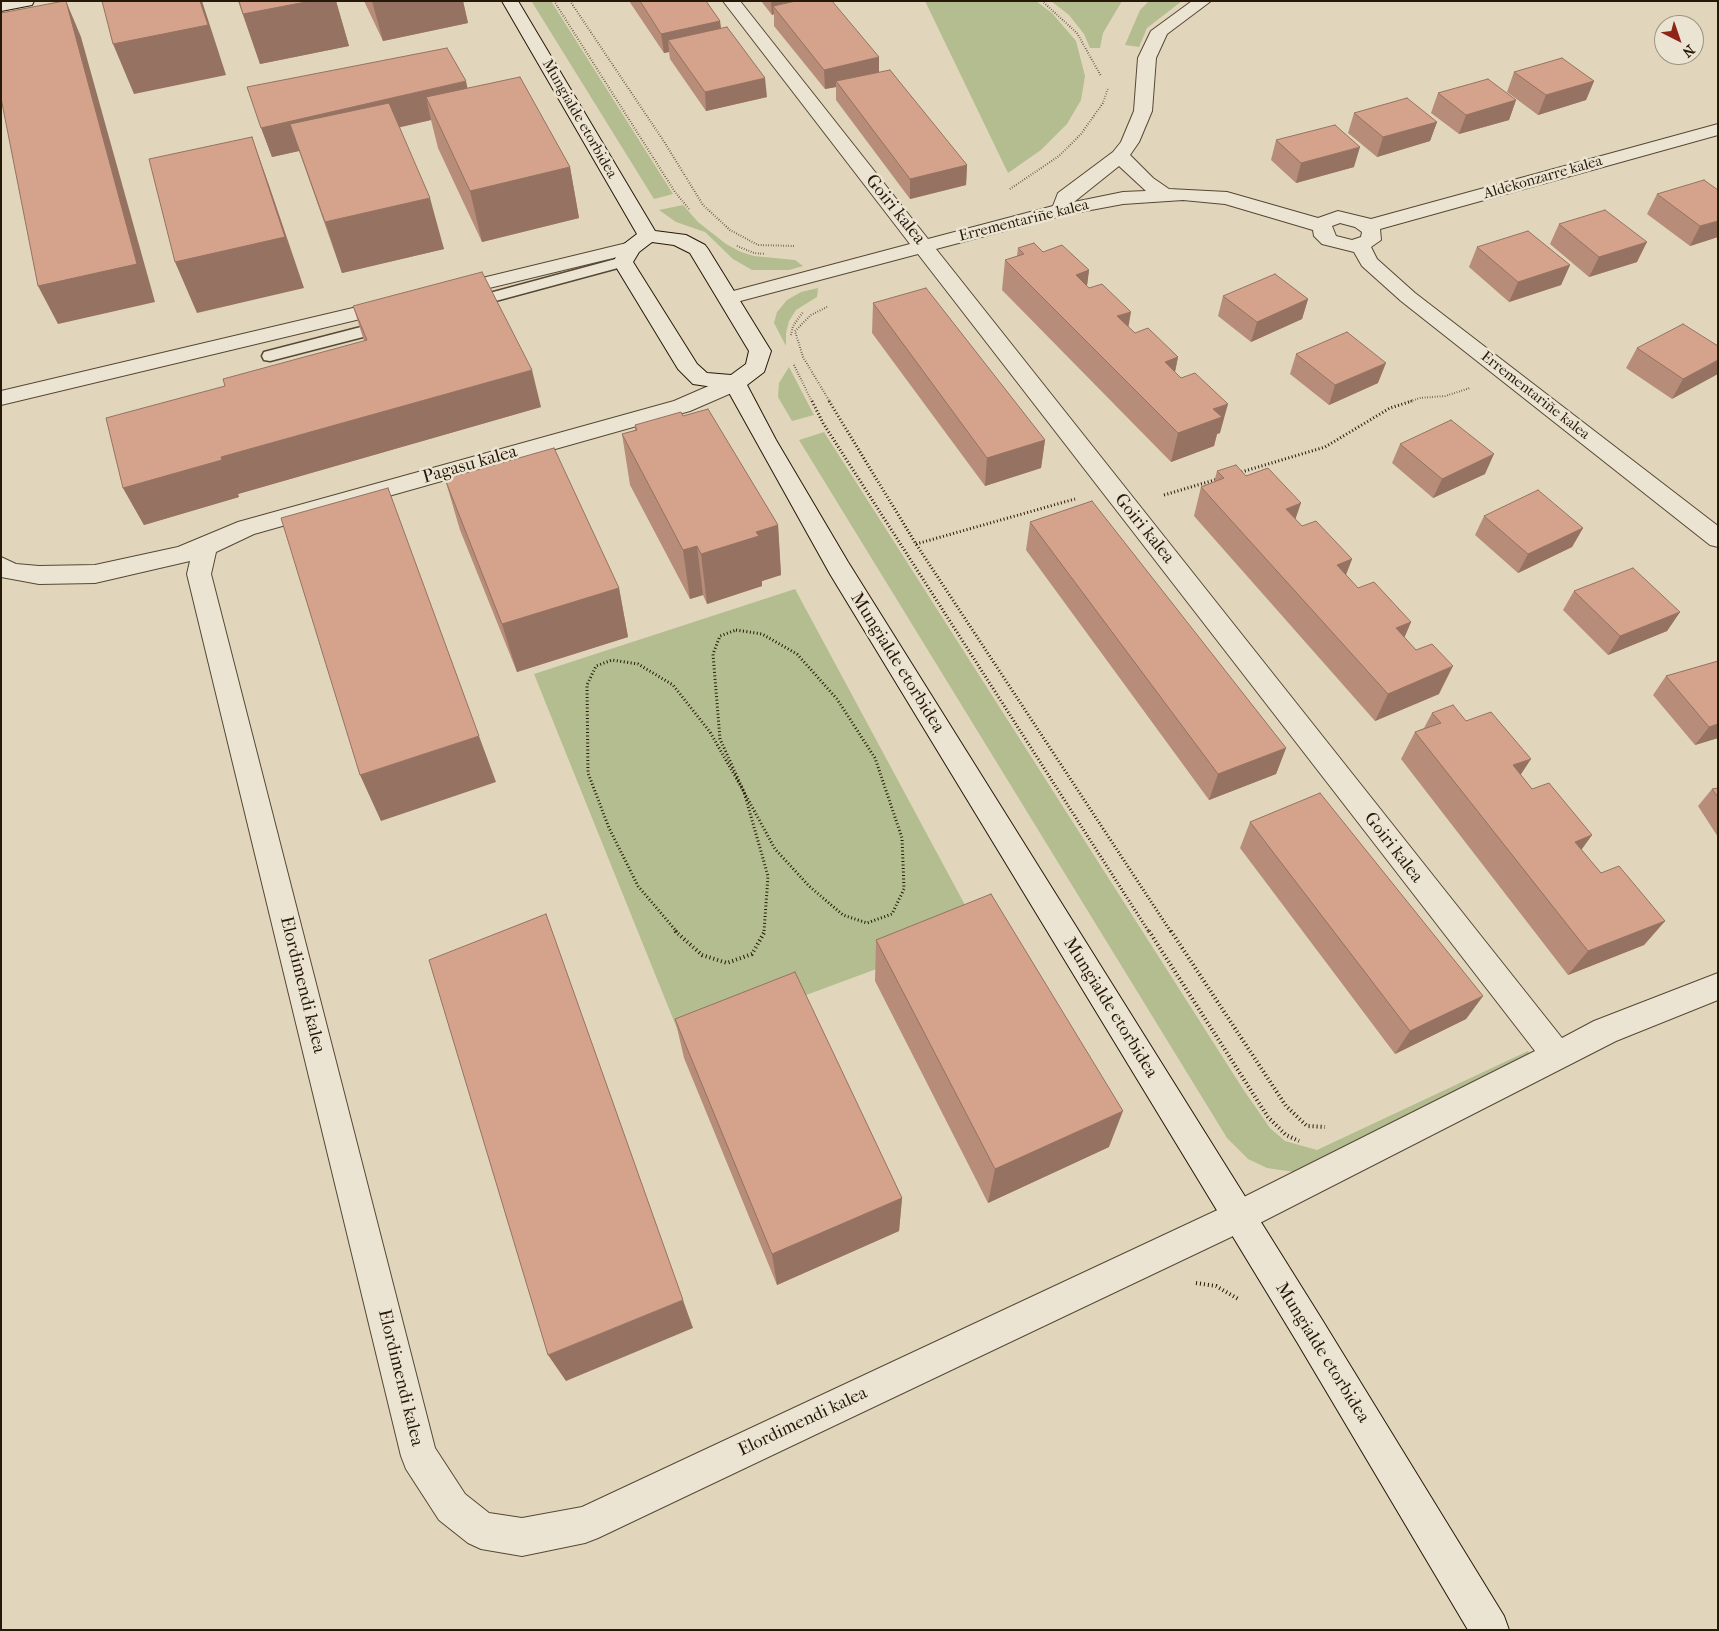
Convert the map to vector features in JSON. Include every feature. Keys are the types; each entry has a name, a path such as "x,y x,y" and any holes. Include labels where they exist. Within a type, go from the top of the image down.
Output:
{"street":[{"path":"1,6 26,1"},
{"name":"Mungialde etorbidea","path":"510,1 648,236"},
{"name":"Goiri kalea","path":"731,1 1558,1056"},
{"path":"1062,210 1065,197 1120,156 1130,142 1143,111 1147,58 1160,31 1203,1"},
{"name":"Aldekonzarre kalea","path":"1364,236 1718,129"},
{"path":"1120,156 1146,182 1164,194"},
{"name":"Errementariñe kalea","path":"729,298 1062,210 1123,198 1164,194 1227,198 1322,226"},
{"path":"1338,217 1355,218 1364,236 1336,243 1324,236 1322,226 1330,219 1338,217"},
{"path":"445,301 627,255 648,236 679,239 698,249 729,298 760,351 756,367 735,383 701,379 689,369 627,255"},
{"name":"Errementariñe kalea","path":"1364,236 1369,262 1408,298 1718,539"},
{"path":"1,398 406,311"},
{"name":"Mungialde etorbidea","path":"735,383 764,440 839,568 1490,1630"},
{"name":"Pagasu kalea","path":"1,566 11,572 39,576 95,574 180,555 205,547 246,528 682,406 735,383"},
{"name":"Elordimendi kalea","path":"205,547 200,574 419,1456 452,1507 481,1530 522,1537 585,1524 1238,1217 1605,1031 1718,986"}],"lane":[{"path":"270,356 406,311"}],"path":[{"path":"570,1 663,140 703,205 730,230 758,245 796,246"},
{"path":"1042,1 1077,33 1101,76"},
{"path":"828,306 811,315 795,331 803,357 916,544 1286,1106 1307,1126 1331,1128"},
{"path":"790,341 793,326 801,314 808,309"},
{"path":"794,363 823,423 1268,1116 1286,1135 1303,1143"},
{"path":"1230,475 1325,447 1390,408 1420,398 1445,396 1509,376"},
{"path":"916,544 1119,497 1221,478"},
{"path":"744,792 710,732 673,685 638,664 612,660 596,666 586,685 588,773 610,828 638,886 669,926 702,955 726,963 752,954 766,929 768,876 744,792 720,739 713,654 720,636 736,630 762,634 797,654 836,699 875,758 902,838 904,889 892,914 867,923 843,915 809,886 775,849 744,792"},
{"path":"1190,1282 1216,1286 1242,1301"}],"green space":[{"path":"551,1 673,194 654,199 532,2"},
{"path":"925,1 1036,1 1052,13 1076,41 1085,76 1081,100 1067,124 1041,150 1008,173"},
{"path":"1051,1 1122,1 1103,33 1100,48 1090,48 1084,34 1069,15"},
{"path":"1149,1 1182,1 1147,28 1139,47 1125,45 1140,10"},
{"path":"683,205 698,222 726,244 741,252 754,256 795,260 803,266 789,270 752,270 733,259 705,232 676,222 659,210"},
{"path":"818,288 817,297 796,310 789,321 786,333 786,346 774,323 777,312 787,300 801,292"},
{"path":"789,367 814,415 792,421 778,397 779,383"},
{"path":"824,432 1243,1089 1270,1128 1285,1141 1317,1150 1528,1051 1532,1059 1294,1172 1267,1168 1248,1159 1227,1138 799,440"},
{"path":"795,589 979,931 682,1041 534,674"}],"building":[{"path":"66,1 137,264 38,286 1,98 1,13"},
{"path":"102,1 200,1 208,25 113,44"},
{"path":"239,1 311,1 243,14"},
{"path":"640,1 706,1 720,21 661,34"},
{"path":"796,1 832,1 879,57 824,70 773,6"},
{"path":"727,27 765,78 705,92 668,40"},
{"path":"447,48 466,81 261,128 247,87"},
{"path":"1562,58 1594,81 1546,95 1514,72"},
{"path":"890,70 967,165 910,179 836,81"},
{"path":"520,77 570,167 470,191 426,97"},
{"path":"1488,79 1516,100 1466,115 1438,93"},
{"path":"1407,98 1437,122 1383,137 1354,113"},
{"path":"389,103 430,198 325,222 290,124"},
{"path":"1335,125 1360,147 1301,163 1276,140"},
{"path":"252,137 285,237 175,262 149,159"},
{"path":"1704,180 1718,190 1718,221 1700,226 1657,194"},
{"path":"1605,210 1647,242 1599,257 1559,224"},
{"path":"1528,231 1570,265 1518,282 1477,247"},
{"path":"1034,243 1043,252 1062,245 1089,270 1076,275 1089,288 1102,284 1131,312 1117,316 1135,333 1148,328 1178,357 1165,362 1181,378 1195,373 1228,404 1213,409 1222,417 1178,433 1005,260 1024,254 1018,248"},
{"path":"482,272 532,370 221,457 222,460 123,488 106,418 225,386 223,379 367,340 353,306"},
{"path":"1275,274 1308,299 1257,322 1223,296"},
{"path":"926,288 1045,440 987,458 873,303"},
{"path":"1683,324 1718,346 1718,360 1683,379 1637,348"},
{"path":"1347,332 1386,363 1335,385 1296,354"},
{"path":"708,409 778,525 756,532 759,536 701,554 697,546 683,550 622,434 637,430 635,425 681,412 683,416"},
{"path":"1451,420 1494,454 1442,479 1400,444"},
{"path":"554,448 619,588 502,624 445,479"},
{"path":"1236,465 1246,476 1268,468 1301,503 1286,509 1302,526 1316,521 1352,559 1337,565 1358,588 1374,582 1411,622 1396,628 1416,650 1432,644 1453,666 1388,694 1201,487 1224,478 1217,471"},
{"path":"388,488 479,736 360,775 281,518"},
{"path":"1538,490 1583,528 1528,554 1484,516"},
{"path":"1092,501 1286,748 1218,774 1030,522"},
{"path":"1633,568 1680,612 1620,636 1574,591"},
{"path":"1718,661 1718,724 1709,727 1666,676"},
{"path":"1453,705 1466,721 1491,712 1531,759 1513,765 1532,789 1549,783 1592,835 1575,842 1601,873 1619,866 1665,921 1588,951 1415,732 1441,723 1432,713"},
{"path":"1718,788 1718,797 1712,789"},
{"path":"1320,793 1483,996 1410,1031 1250,822"},
{"path":"991,894 1123,1111 995,1169 876,940"},
{"path":"546,914 683,1300 548,1355 429,960"},
{"path":"795,972 902,1198 772,1254 675,1019"}]}
